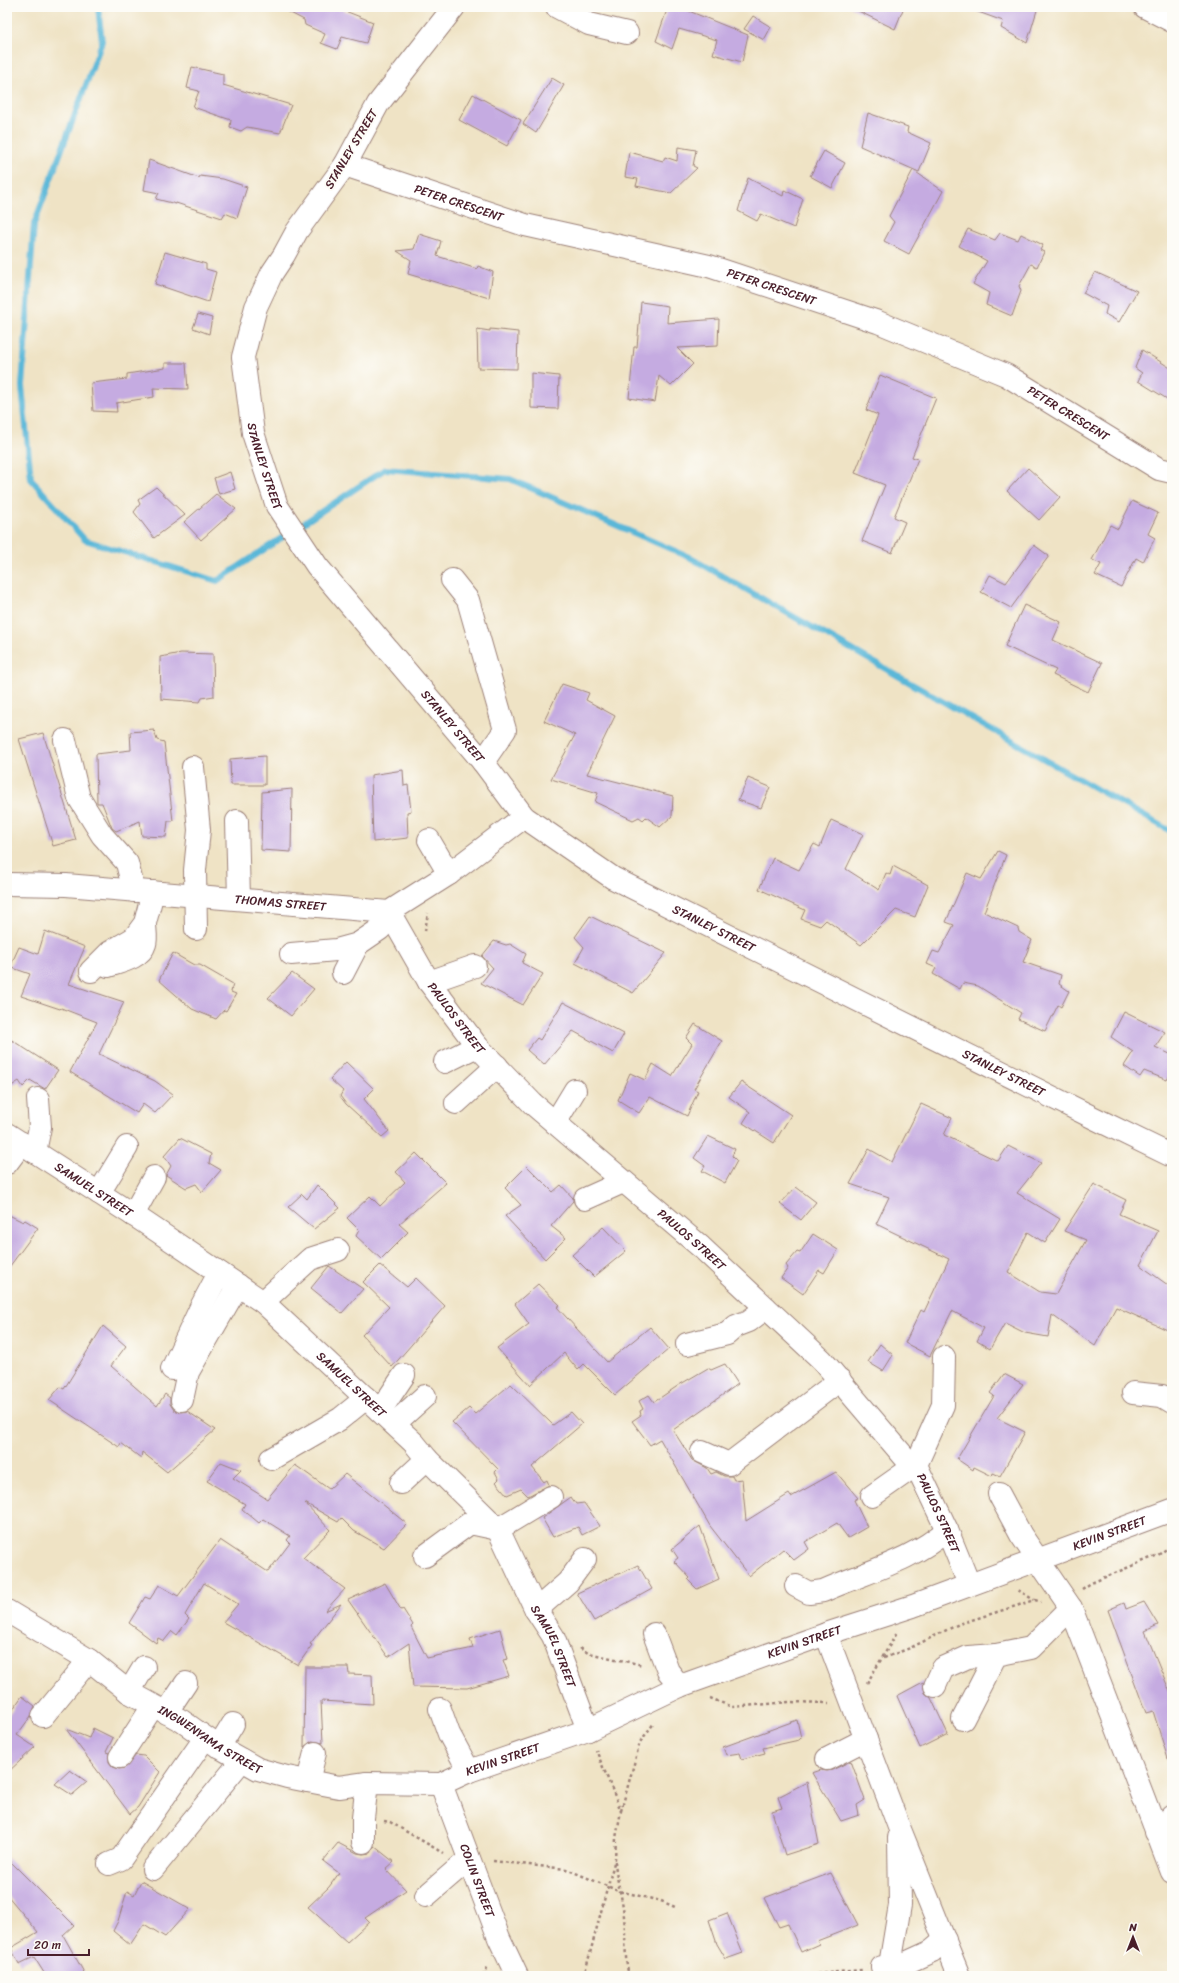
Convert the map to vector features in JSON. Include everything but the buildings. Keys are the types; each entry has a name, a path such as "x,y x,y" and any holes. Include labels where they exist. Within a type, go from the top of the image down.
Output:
{"street":[{"name":"STANLEY STREET","path":"454,7 378,104 345,165 297,232 272,273 256,307 243,357 253,433 277,506 317,566 482,762 524,817 613,878 1115,1129 1172,1156"},
{"path":"557,7 588,24 627,33"},
{"path":"1145,7 1172,21"},
{"name":"PETER CRESCENT","path":"345,165 525,225 709,266 878,322 1006,375 1159,469 1172,472"},
{"path":"452,580 468,600 505,730 482,762"},
{"path":"65,740 79,798 102,835 127,863 144,891 145,923"},
{"path":"193,767 198,830 196,929"},
{"path":"292,954 336,950 358,944 380,929 389,912 449,874 524,817"},
{"path":"237,821 239,899"},
{"path":"429,840 449,874"},
{"name":"THOMAS STREET","path":"7,884 144,891 389,912"},
{"name":"PAULOS STREET","path":"389,912 429,982 477,1046 533,1104 701,1247 822,1360 907,1460 916,1465 947,1530 969,1584"},
{"path":"343,973 358,944"},
{"path":"429,982 475,966"},
{"path":"445,1062 477,1046"},
{"path":"456,1103 497,1066"},
{"path":"555,1123 575,1090"},
{"path":"7,1163 21,1143 40,1127 38,1099"},
{"name":"SAMUEL STREET","path":"21,1143 133,1215 263,1302 414,1443 427,1459 498,1529 536,1610 553,1636 588,1730"},
{"path":"99,1193 127,1148"},
{"path":"133,1215 154,1177"},
{"path":"586,1199 624,1182"},
{"path":"263,1302 310,1259 338,1250"},
{"path":"172,1369 201,1306 220,1273"},
{"path":"182,1400 188,1372 238,1285"},
{"path":"687,1344 727,1334 736,1326 749,1321 766,1308"},
{"path":"872,1496 916,1465 943,1405 944,1357"},
{"path":"380,1411 404,1375"},
{"path":"702,1452 728,1464 840,1380"},
{"path":"1133,1393 1162,1396 1172,1402"},
{"path":"271,1460 340,1419 380,1411 425,1396"},
{"path":"401,1483 427,1459"},
{"path":"999,1494 1037,1559 1071,1608 1172,1872"},
{"path":"425,1556 470,1523 498,1529 552,1497"},
{"name":"KEVIN STREET","path":"441,1784 469,1771 588,1730 674,1679 826,1634 913,1606 1172,1510"},
{"path":"796,1586 809,1593 823,1592 901,1559 932,1544 947,1530"},
{"path":"536,1610 568,1582 586,1559"},
{"path":"935,1686 943,1668 968,1657 996,1655 1031,1648 1071,1608"},
{"name":"INGWENYAMA STREET","path":"7,1611 89,1660 129,1692 160,1709 212,1743 258,1769 287,1777 339,1787 367,1783 441,1784"},
{"path":"654,1634 674,1679"},
{"path":"826,1634 899,1827 959,1976"},
{"path":"963,1719 996,1655"},
{"path":"43,1716 89,1660"},
{"path":"129,1692 144,1667"},
{"path":"120,1757 160,1709 186,1683"},
{"path":"440,1709 448,1734 469,1771"},
{"path":"109,1864 121,1858 212,1743 233,1724"},
{"path":"827,1759 866,1739"},
{"path":"308,1781 315,1753"},
{"path":"153,1869 242,1760"},
{"path":"363,1842 363,1818 367,1783"},
{"name":"COLIN STREET","path":"441,1784 499,1938 517,1976"},
{"path":"1156,1832 1172,1816"},
{"path":"891,1970 900,1905 899,1827"},
{"path":"426,1896 469,1858"},
{"path":"891,1970 932,1951 945,1940"}],"path":[{"path":"883,1659 910,1648 959,1624 1035,1600 1071,1608 1078,1592 1091,1583 1158,1555 1172,1545"},
{"path":"553,1636 563,1638 588,1653 674,1679 732,1707 804,1702 853,1705"},
{"path":"629,1976 624,1947 624,1916 616,1875 616,1838 621,1811 640,1742 658,1717"},
{"path":"588,1730 621,1811"},
{"path":"363,1818 390,1822 439,1852 469,1858 566,1869 619,1891 661,1901 675,1907"},
{"path":"584,1976 615,1858"},
{"path":"793,1976 891,1970"}],"waterway":[{"path":"98,7 102,42 34,224 22,386 31,479 85,540 217,581 385,469 510,479 689,557 1172,832"}]}
